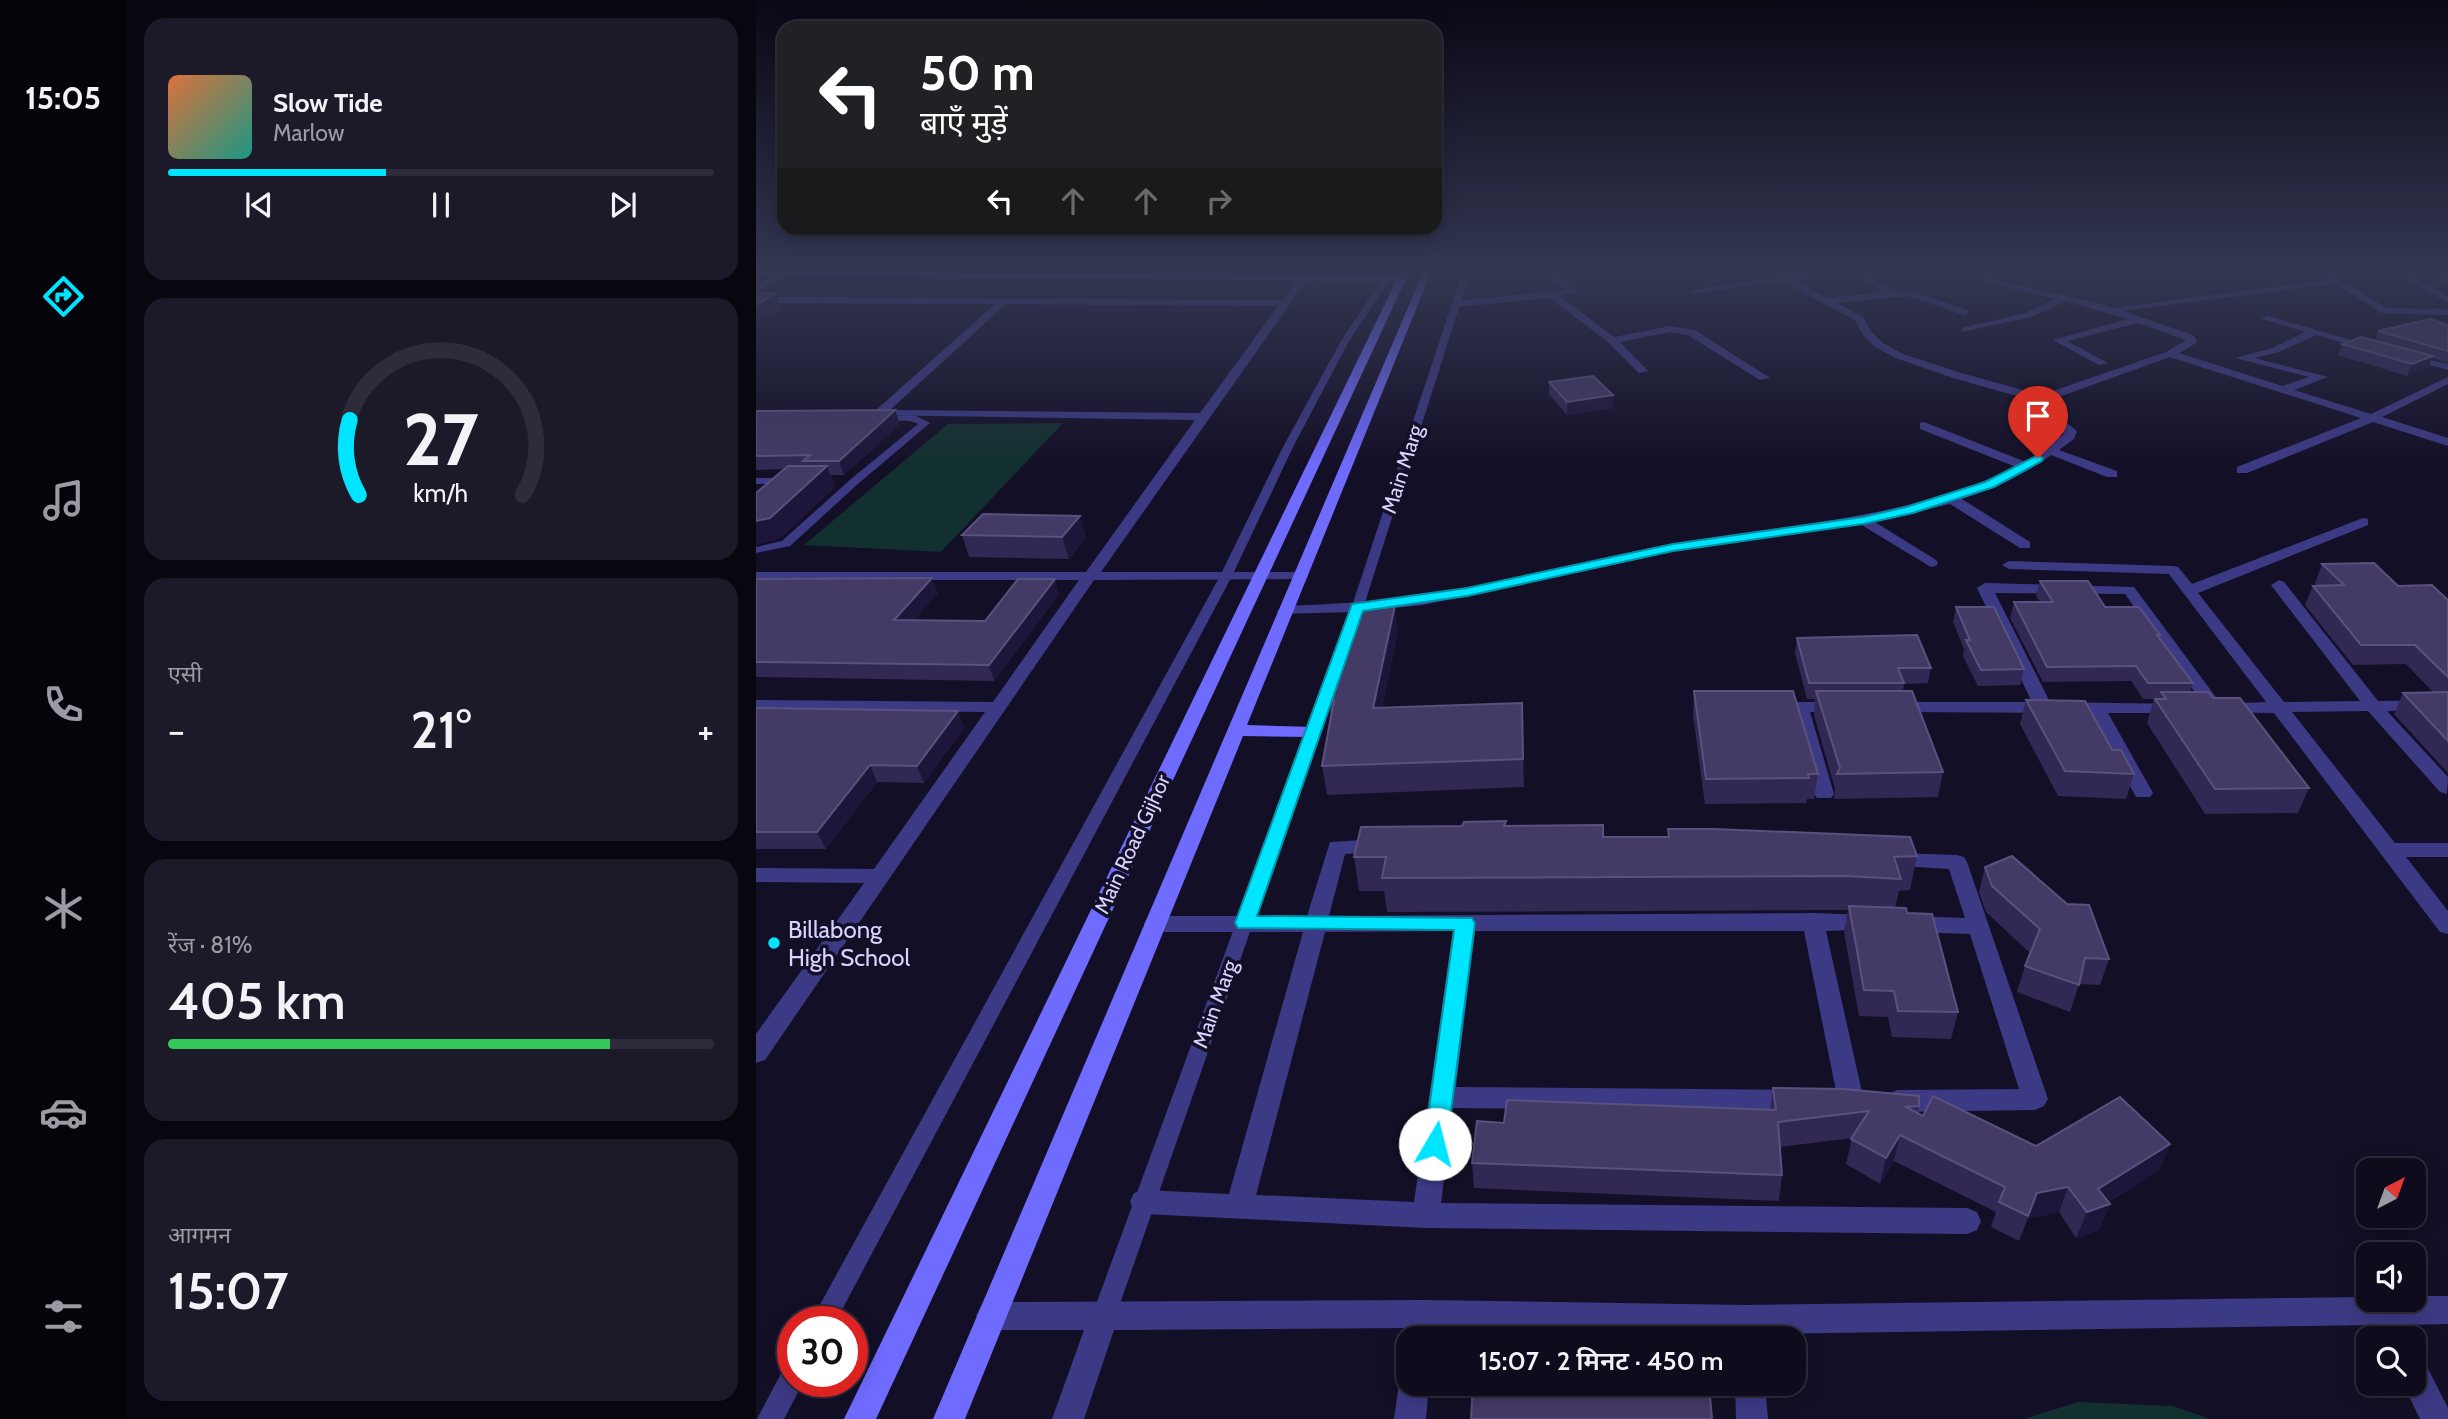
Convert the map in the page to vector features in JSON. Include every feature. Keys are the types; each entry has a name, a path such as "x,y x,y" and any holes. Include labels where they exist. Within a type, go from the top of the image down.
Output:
{"street":[{"path":"879,413 965,336"},
{"path":"756,1054 1260,336"},
{"name":"Main Road Gijhor","path":"860,1419 1375,336"},
{"path":"949,1419 1301,576 1384,336"},
{"path":"1607,336 1643,371"},
{"path":"1612,340 1635,336"},
{"path":"1698,336 1764,378"},
{"path":"1285,611 1421,600 1673,548 1863,520 1950,498 1989,484 2051,451 2070,436 2071,431 2053,418 2054,412 2061,405 1962,378 1884,348 1870,336"},
{"path":"2072,336 2057,340 2103,363"},
{"path":"2041,399 2170,354 2192,341 2187,336"},
{"path":"2281,390 2322,377 2240,358 2275,350 2305,336"},
{"path":"2331,336 2381,349"},
{"path":"2394,353 2448,367"},
{"path":"2170,354 2448,442"},
{"path":"2242,470 2370,419 2448,380"},
{"path":"2429,390 2448,396"},
{"path":"863,416 879,413 1203,417"},
{"path":"1924,425 2024,466"},
{"path":"2051,451 2112,474"},
{"path":"1950,498 2025,545"},
{"path":"1863,520 1931,563"},
{"path":"2189,591 2363,522"},
{"path":"2009,565 2173,570 2448,926"},
{"path":"756,576 1301,576"},
{"path":"2279,585 2374,707 2447,788"},
{"path":"2044,708 1984,588 2129,590 2215,708"},
{"path":"756,705 998,708"},
{"path":"1881,707 2280,708 2448,705"},
{"path":"1758,707 1854,707"},
{"path":"1800,707 1824,794"},
{"path":"2096,708 2143,793"},
{"path":"1235,730 1312,732"},
{"path":"1239,1206 1337,847 1406,846"},
{"path":"2389,850 2448,850"},
{"path":"1442,1097 1851,1101 2035,1099 1957,862 1874,859"},
{"path":"756,874 880,876"},
{"path":"1155,924 1813,921 1978,926"},
{"path":"1813,921 1851,1101"},
{"path":"1426,1215 1465,923"},
{"path":"1144,1202 1426,1215 1967,1221"},
{"path":"1806,1327 2356,1310"},
{"path":"2426,1310 2448,1310"},
{"path":"991,1316 1422,1326"},
{"name":"Main Marg","path":"1068,1419 1102,1318"},
{"path":"1410,1419 1413,1396"},
{"path":"1751,1396 1752,1419"},
{"path":"2425,1396 2437,1419"}],"lane":[{"path":"831,1306 1226,576 1288,447 1338,352 1352,336"},
{"name":"Main Marg","path":"1102,1318 1357,607 1445,336"},
{"path":"756,550 786,544 855,481 925,423 914,418 863,416"},
{"path":"756,481 793,481"},
{"path":"842,481 855,481"},
{"path":"770,1419 782,1397"}],"green space":[{"path":"1063,423 941,552 804,545 948,424"},
{"path":"2078,1402 2173,1406 2210,1419 2024,1419"}],"building":[{"path":"2396,336 2448,336 2448,351"},
{"path":"2361,337 2433,356 2412,364 2342,344"},
{"path":"1593,376 1613,395 1567,402 1549,382"},
{"path":"895,410 839,461 803,461 810,455 756,456 756,411"},
{"path":"788,466 827,466 770,518 756,521 756,493"},
{"path":"983,514 1080,516 1062,537 962,535"},
{"path":"2374,563 2398,586 2432,585 2448,600 2448,677 2415,645 2361,645 2313,586 2344,585 2322,564"},
{"path":"932,578 894,620 985,621 1018,579 1055,579 989,665 756,662 756,579"},
{"path":"2040,581 2088,581 2105,607 2139,607 2193,683 2148,683 2136,666 2047,667 2014,602 2053,602"},
{"path":"1354,605 1395,605 1373,708 1522,703 1523,759 1322,766 1334,700 1328,700"},
{"path":"1956,607 1994,607 2024,669 1981,670 1966,640 1970,640"},
{"path":"1917,635 1931,668 1898,668 1904,683 1809,683 1797,638"},
{"path":"1694,691 1793,691 1818,774 1808,774 1809,778 1706,779"},
{"path":"1816,691 1912,691 1943,772 1837,774 1840,768"},
{"path":"2161,692 2208,692 2213,698 2240,698 2309,788 2215,789 2155,699 2166,699"},
{"path":"2448,692 2448,741 2403,693"},
{"path":"2026,700 2085,701 2112,750 2121,750 2134,774 2065,771"},
{"path":"756,708 958,711 917,766 870,765 817,832 756,832"},
{"path":"1506,821 1504,826 1603,825 1603,837 1669,837 1668,829 1714,829 1910,837 1917,856 1894,857 1901,879 1846,876 1382,878 1386,857 1354,857 1361,827 1462,826 1464,822"},
{"path":"2012,856 2067,904 2089,905 2109,959 2085,958 2079,985 2025,966 2040,929 1992,886 1985,867"},
{"path":"1849,906 1906,908 1907,913 1932,914 1958,1012 1898,1011 1894,991 1864,990"},
{"path":"1773,1088 1843,1089 1919,1096 1919,1106 1906,1107 1923,1116 1933,1096 2036,1146 2120,1097 2170,1144 2098,1189 2110,1204 2087,1212 2068,1187 2037,1193 2028,1216 1999,1202 2005,1187 1900,1135 1886,1158 1851,1139 1869,1111 1778,1122 1782,1175 1472,1163 1477,1121 1504,1123 1507,1100 1776,1110"},
{"path":"1472,1396 1710,1396 1712,1419 1471,1419"}],"place":[{"name":"Billabong High School","path":"774,943"}],"route":[{"path":"1435,1144 1465,923 1245,923 1357,607 1467,592 1673,548 1863,520 1909,510 1989,484 2038,458"}]}
